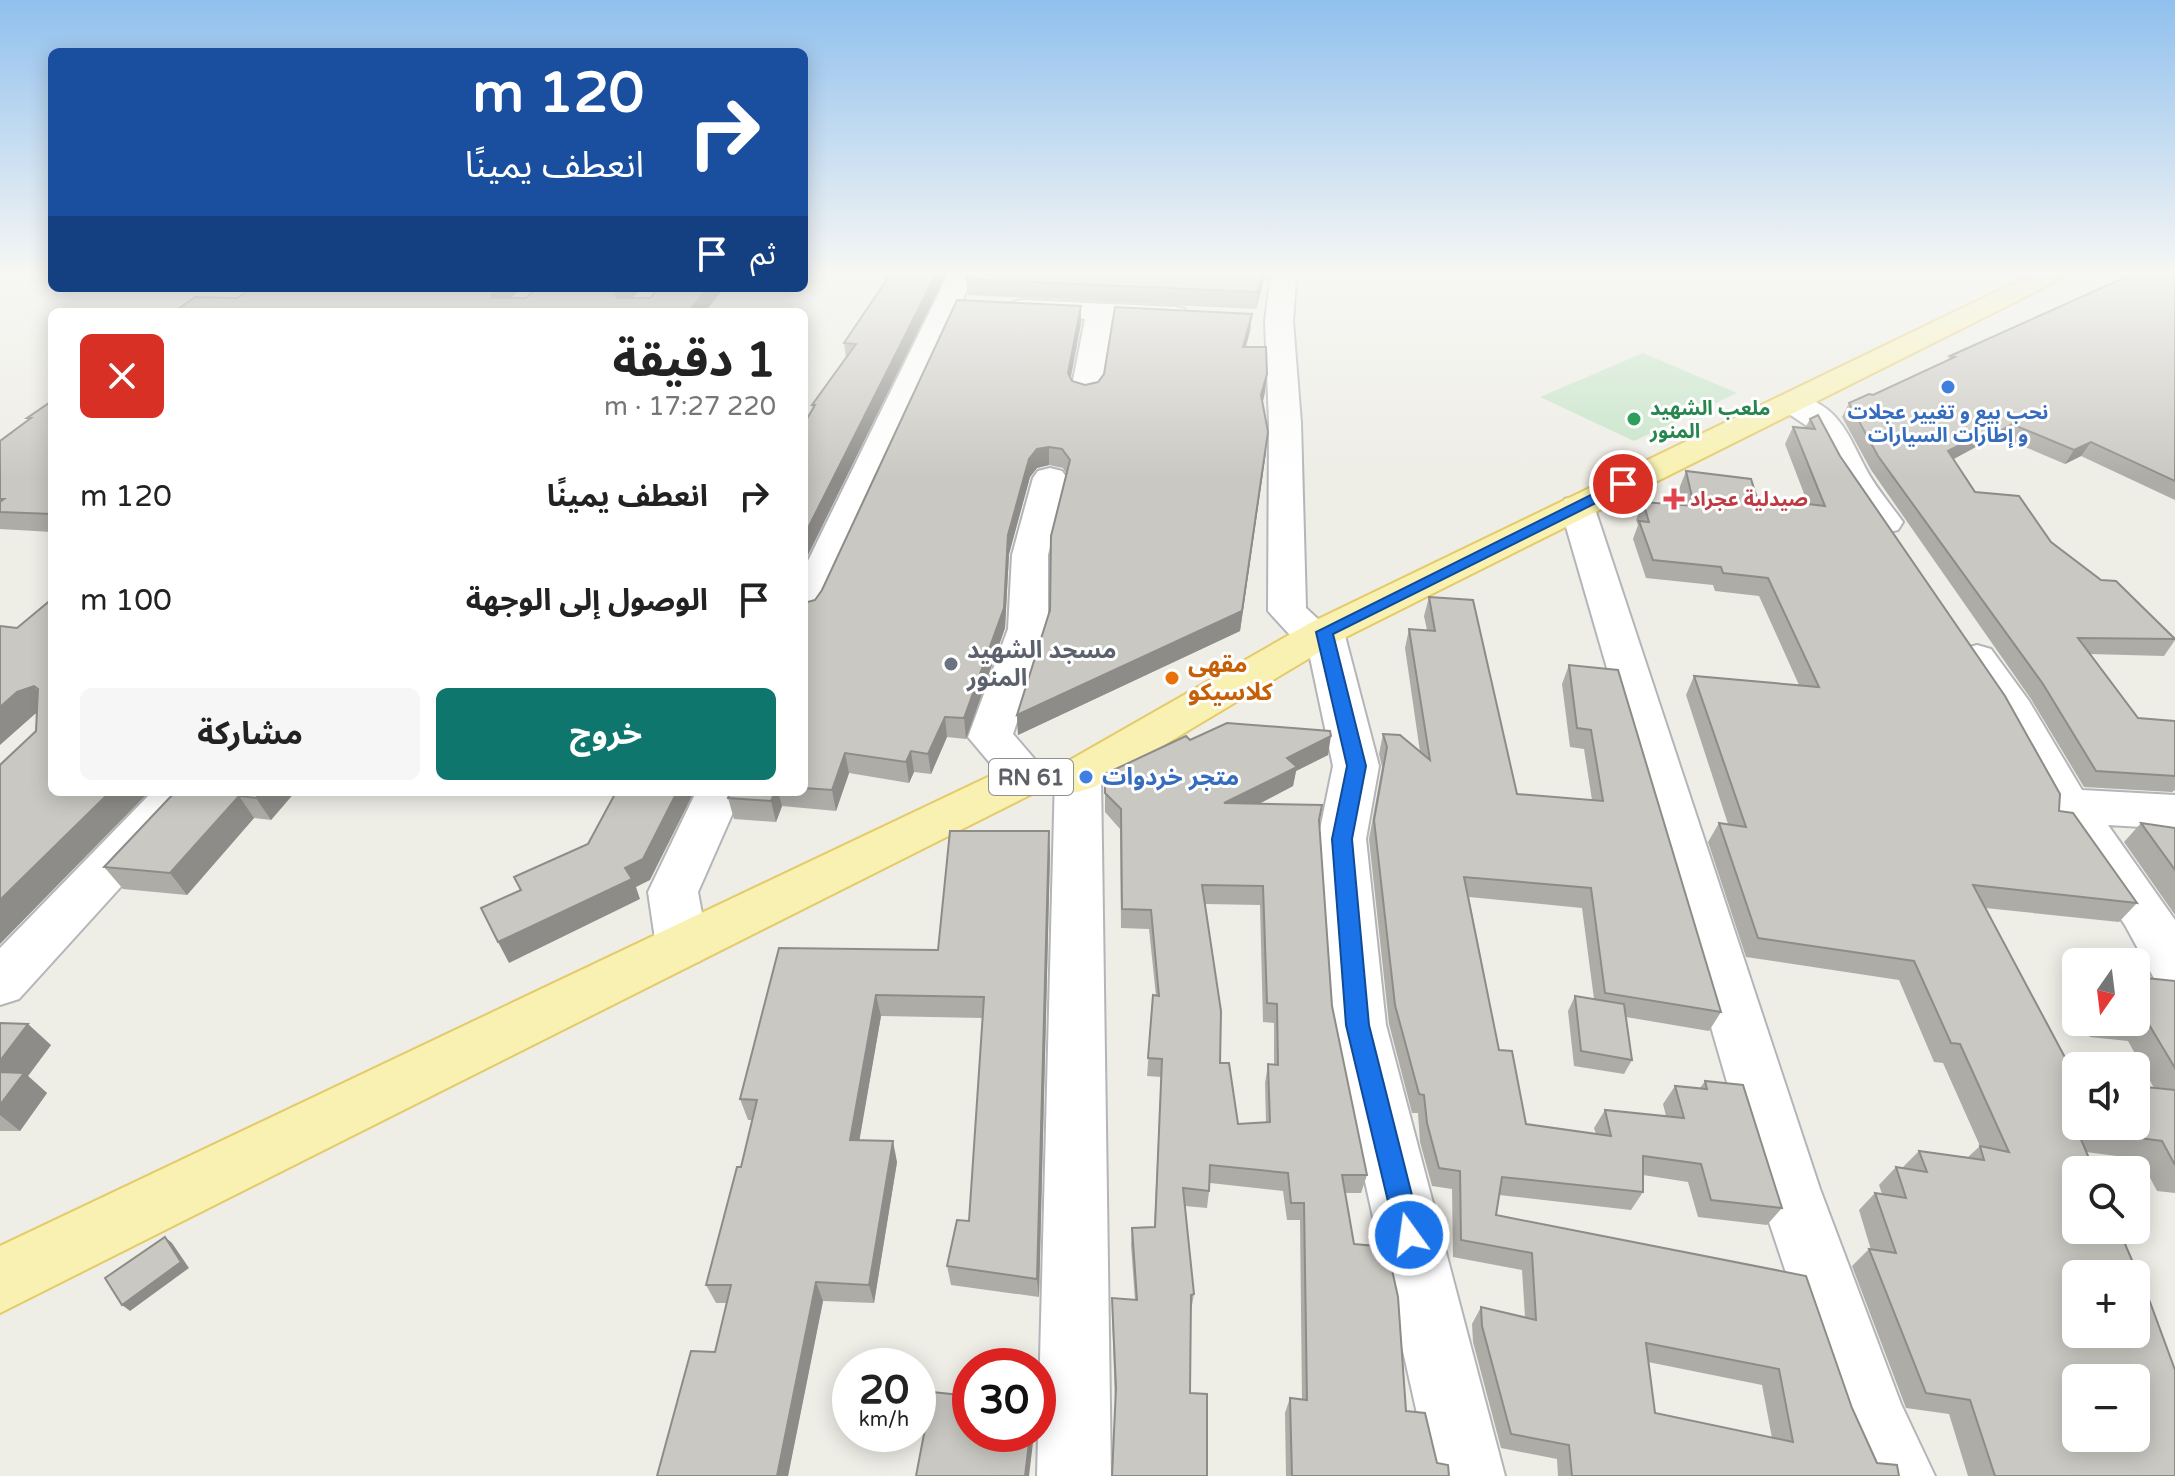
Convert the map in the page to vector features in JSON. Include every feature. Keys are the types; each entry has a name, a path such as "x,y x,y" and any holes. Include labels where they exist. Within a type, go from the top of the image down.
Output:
{"main road":[{"name":"RN 61","path":"0,1280 682,946 1052,776 1319,634 1918,341"}],"street":[{"path":"808,602 952,341"},
{"path":"1086,391 1095,341"},
{"path":"1268,341 1285,423 1287,611 1319,634 1356,766 1342,839 1358,1025 1468,1476"},
{"path":"1794,403 1830,427 1851,472 1902,547"},
{"path":"1050,478 1030,555 1028,629 990,737 1052,776 1074,1476"},
{"path":"1577,506 1789,1189 1872,1422 1898,1476"},
{"path":"1954,623 2014,711 2068,806 2159,913 2175,967"},
{"path":"0,983 176,796"},
{"path":"682,946 673,892 717,796"},
{"path":"2068,806 2175,812"}],"green space":[{"name":"ملعب الشهيد المنور","path":"1643,353 1737,393 1634,441 1540,397"}],"building":[{"path":"902,341 808,528 808,417 815,405 812,405 856,344 844,343"},
{"path":"938,341 1074,341 1068,373 1072,381 1085,385 1098,382 1104,374 1109,341 1245,341 1243,347 1266,347 1267,374 1261,395 1268,432 1242,611 1017,715 1050,610 1051,536 1070,460 1062,449 1037,449 1029,459 1008,535 1004,608 964,718 945,717 928,754 911,751 906,762 845,753 832,790 808,788 808,602 815,600"},
{"path":"1984,341 2175,341 2175,481 2091,442 2074,450 2012,424 2000,431 1993,428 1948,451 1975,492 2019,496 2051,542 2101,580 2116,581 2175,639 2078,638 2138,718 2175,721 2175,776 2096,771 2043,684 1878,456 1849,403 1955,357 1950,356"},
{"path":"48,404 48,514 0,512 0,502 4,499 0,499 0,441 31,418 27,418"},
{"path":"1818,415 1840,456 2005,696 2060,794 2059,811 2073,813 2137,903 1973,885 2062,1052 2062,1140 2081,1140 2088,1156 2062,1156 2062,1244 2125,1244 2132,1260 2062,1260 2062,1348 2150,1348 2150,1302 2175,1370 2175,1476 1995,1476 1970,1400 1926,1393 1869,1249 1896,1253 1875,1193 1906,1198 1896,1167 1927,1172 1919,1151 1984,1160 1980,1146 2009,1152 1960,1044 1951,1043 1914,961 1758,938 1719,823 1746,827 1694,676 1819,687 1768,578 1723,573 1721,567 1653,560 1639,521 1649,522 1643,502 1694,506 1686,471 1751,479 1757,498 1825,506 1793,427 1815,429 1810,419"},
{"path":"1429,597 1473,600 1517,794 1603,801 1591,730 1577,728 1569,665 1618,670 1721,1012 1605,993 1591,888 1464,877 1499,1050 1512,1051 1526,1124 1611,1136 1605,1110 1684,1118 1675,1086 1707,1089 1705,1081 1743,1085 1782,1208 1711,1200 1701,1164 1643,1156 1643,1192 1502,1177 1496,1215 1806,1276 1852,1408 1877,1463 1897,1465 1899,1476 1572,1476 1569,1445 1511,1434 1482,1326 1481,1307 1536,1320 1532,1253 1461,1240 1460,1171 1439,1168 1427,1123 1424,1095 1419,1094 1395,1005 1374,820 1387,747 1383,734 1400,735 1430,760 1409,629 1435,631","holes":["1646,1343 1779,1369 1793,1442 1655,1413"]},
{"path":"48,602 48,796 106,796 0,900 0,765 36,731 38,689 34,686 17,692 0,707 0,626 17,628"},
{"path":"1227,723 1330,731 1331,736 1287,758 1297,767 1224,803 1322,805 1319,820 1332,1006 1367,1175 1342,1175 1354,1244 1387,1247 1398,1297 1406,1411 1425,1413 1437,1463 1448,1465 1449,1476 1292,1476 1290,1398 1307,1400 1304,1203 1291,1203 1288,1173 1210,1165 1209,1191 1183,1188 1194,1294 1191,1295 1190,1393 1207,1394 1207,1476 1112,1476 1116,1388 1112,1298 1137,1300 1132,1228 1155,1227 1162,1059 1148,1058 1153,995 1159,996 1151,910 1122,909 1121,809 1105,793 1105,774 1186,736 1190,740","holes":["1202,885 1263,886 1267,1003 1277,1004 1278,1065 1268,1064 1270,1122 1238,1124 1229,1063 1220,1063 1221,1011"]},
{"path":"171,796 239,796 170,873 104,867"},
{"path":"614,796 675,796 643,859 625,868 632,879 498,942 481,908 521,890 514,877 588,844"},
{"path":"729,796 773,796 771,801"},
{"path":"2141,823 2175,828 2175,870"},
{"path":"950,831 1049,831 1037,1279 947,1266 957,1220 969,1221 984,997 876,995 850,1140 893,1141 869,1285 816,1282 777,1476 657,1476 691,1351 715,1352 731,1285 706,1285 757,1100 740,1099 779,948 938,950"},
{"path":"2150,978 2175,981 2175,1068 2150,1026"},
{"path":"1575,996 1624,1004 1632,1060 1581,1051"},
{"path":"0,1023 28,1024 0,1061"},
{"path":"0,1072 24,1073 0,1105"},
{"path":"2150,1087 2175,1090 2175,1165 2162,1141 2150,1139"},
{"path":"165,1237 181,1262 122,1305 105,1278"},
{"path":"936,1392 952,1394 952,1452 1028,1452 1025,1476 916,1476 921,1452 936,1452"}],"place":[{"name":"نحب بيع و تغيير عجلات و إطارات السيارات","path":"1948,387"},
{"name":"ملعب الشهيد المنور","path":"1634,419"},
{"name":"صيدلية عجراد","path":"1674,499"},
{"name":"مسجد الشهيد المنور","path":"951,664"},
{"name":"مقهى كلاسيكو","path":"1172,678"},
{"name":"متجر خردوات","path":"1086,777"}],"route":[{"path":"1409,1235 1358,1025 1342,839 1356,766 1324,632 1623,484"}]}
